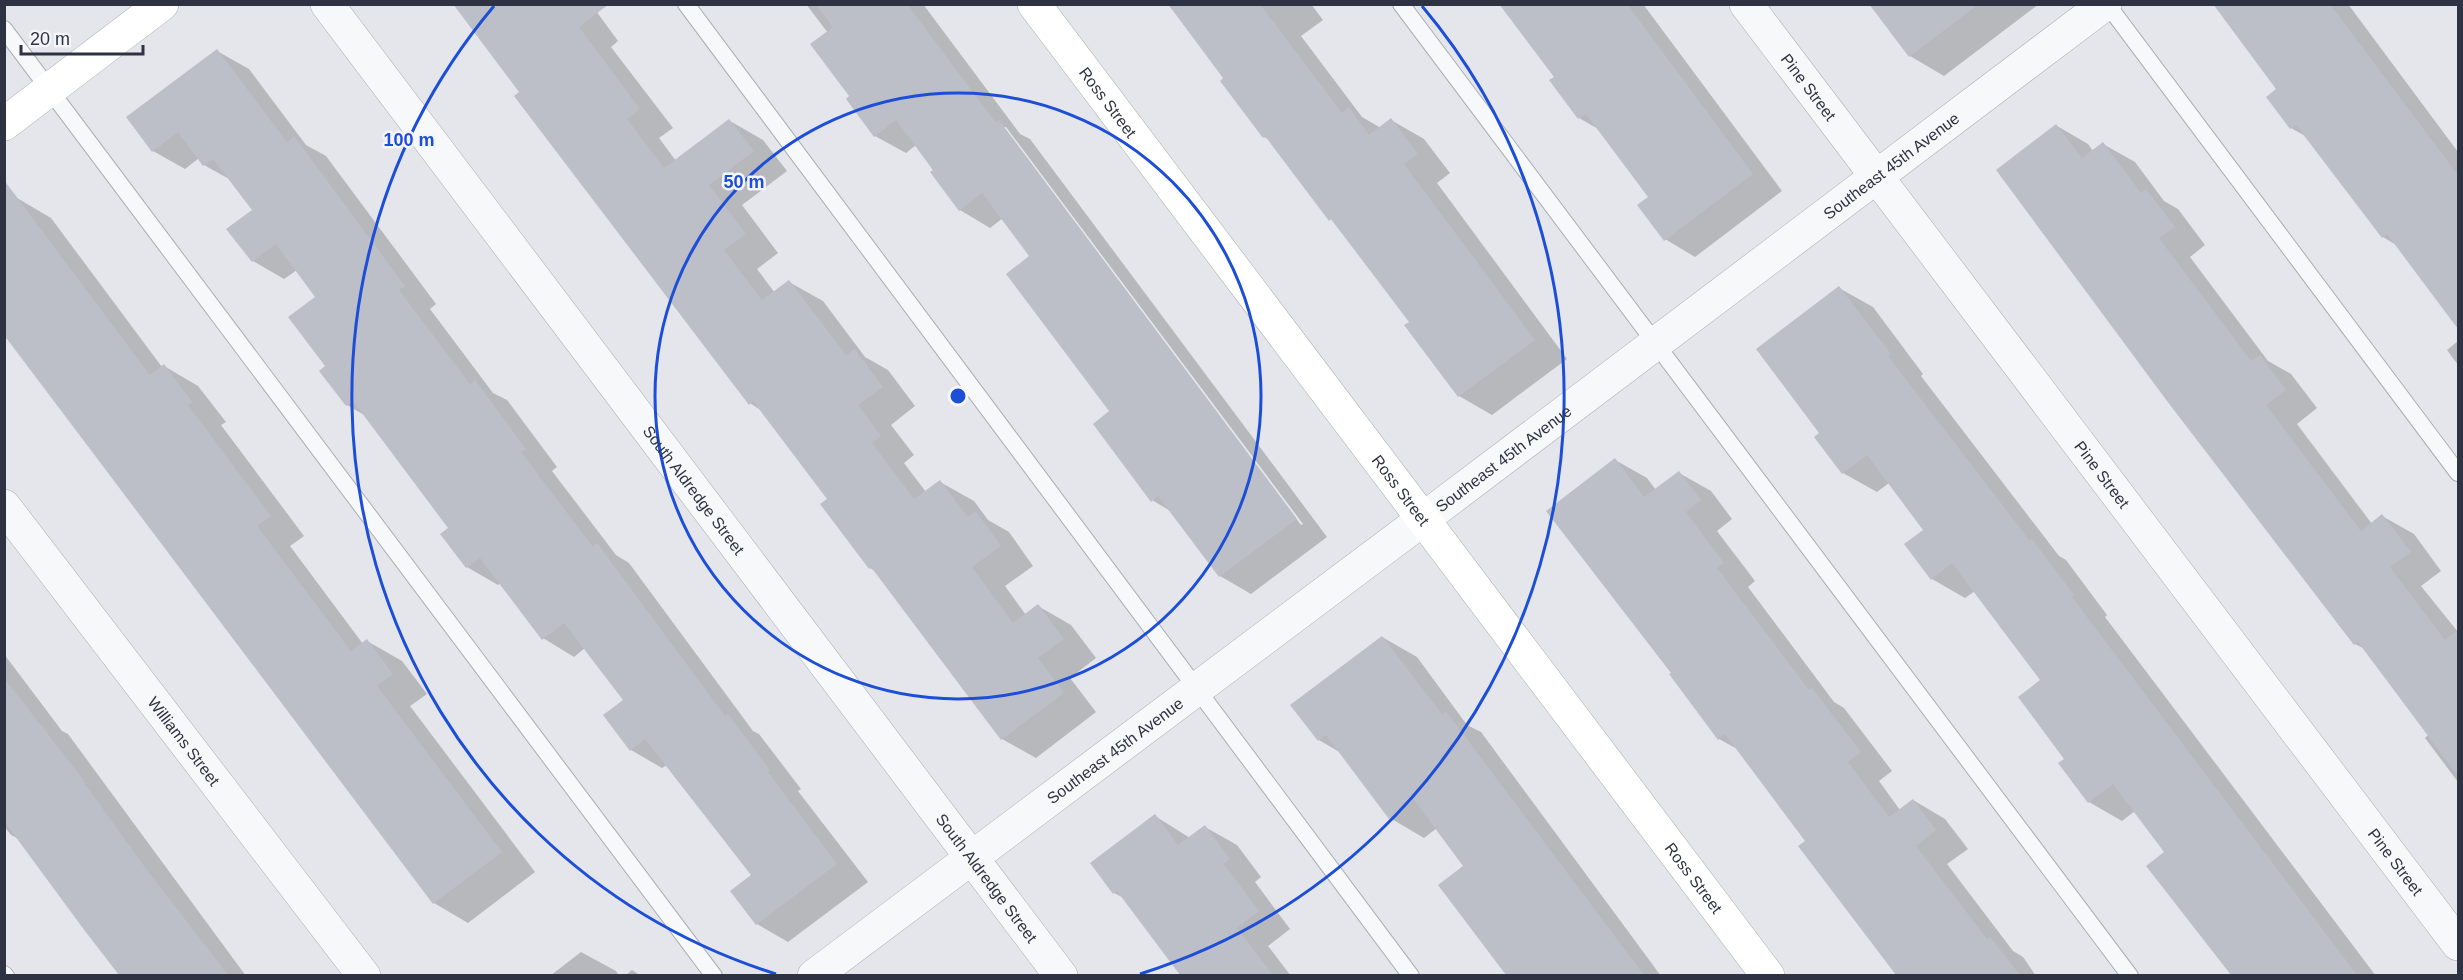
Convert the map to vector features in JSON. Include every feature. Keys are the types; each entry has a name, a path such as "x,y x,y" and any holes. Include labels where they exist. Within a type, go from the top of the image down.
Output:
{"street":[{"path":"4,124 162,4"},
{"name":"South Aldredge Street","path":"327,4 1061,975"},
{"name":"Ross Street","path":"1034,4 1768,975"},
{"name":"Pine Street","path":"1746,4 2458,944"},
{"name":"Southeast 45th Avenue","path":"814,975 973,858 2106,4"},
{"name":"Williams Street","path":"4,506 364,975"}],"lane":[{"path":"686,4 1411,975"},
{"path":"1401,4 2130,975"},
{"path":"2106,4 2458,473"},
{"path":"4,29 714,975"}],"building":[{"path":"453,4 609,4 579,27 640,109 627,119 664,168 729,119 754,151 709,185 746,234 724,250 762,300 789,280 846,355 855,349 883,387 858,405 881,436 872,443 914,499 940,480 968,517 976,511 1001,546 972,567 1013,623 1038,604 1064,639 1038,658 1064,693 1001,740 871,567 869,569 820,504 827,499 753,401 749,405 514,96 519,92"},
{"path":"815,4 907,4 996,123 999,120 1297,519 1219,577 1158,496 1151,502 1093,424 1109,411 1006,274 1029,256 982,193 959,211 930,172 933,170 896,120 874,137 846,99 849,96 810,44 833,27"},
{"path":"1168,4 1260,4 1342,113 1349,107 1369,135 1391,118 1418,154 1404,164 1535,340 1458,397 1404,325 1409,322 1331,219 1329,221 1265,136 1263,138 1220,81 1223,78"},
{"path":"1499,4 1627,4 1753,174 1664,241 1637,205 1648,197 1586,114 1578,119 1549,80 1554,77"},
{"path":"1869,4 1979,4 1909,57"},
{"path":"2213,4 2330,4 2458,175 2458,329 2387,234 2382,238 2296,125 2290,129 2266,97 2276,89"},
{"path":"217,49 287,142 294,136 405,286 399,290 470,384 475,380 526,449 521,452 593,547 597,543 725,716 728,714 770,770 768,772 837,864 756,925 730,891 751,875 645,739 630,751 603,715 623,700 564,623 542,640 480,558 466,568 440,534 448,528 353,401 346,406 319,371 325,366 288,317 315,297 276,244 252,262 226,229 252,210 213,159 203,166 178,132 152,152 126,117"},
{"path":"2056,124 2082,158 2103,142 2141,193 2146,189 2175,227 2159,238 2251,361 2260,355 2286,390 2266,405 2361,531 2382,514 2411,552 2390,567 2445,640 2458,630 2458,776 2358,642 2354,645 2167,401 1996,170"},
{"path":"4,180 150,375 164,364 192,402 188,405 271,516 257,526 351,651 367,639 393,674 377,686 502,852 433,904 4,335"},
{"path":"1839,286 1891,354 1888,356 2030,541 2032,539 2074,595 2072,597 2357,975 2231,975 2146,866 2164,852 2113,784 2088,803 2058,763 2064,759 2018,697 2040,680 1952,563 1931,580 1904,544 1923,530 1867,455 1842,474 1814,437 1819,433 1756,349"},
{"path":"1615,458 1644,497 1679,471 1701,500 1686,512 1724,563 1717,568 1809,690 1812,688 1861,752 1848,762 1889,817 1913,799 1936,830 1916,846 1987,939 1990,937 2020,975 1896,975 1798,846 1805,841 1725,734 1718,740 1669,674 1671,673 1546,511"},
{"path":"1382,636 1442,714 1446,711 1644,975 1506,975 1438,885 1463,866 1414,800 1389,819 1326,735 1318,741 1290,705"},
{"path":"4,678 84,780 144,866 228,975 119,975 85,931 4,821"},
{"path":"1155,814 1178,845 1205,825 1230,859 1224,864 1259,911 1237,928 1273,975 1180,975 1117,891 1113,894 1090,863"}]}
